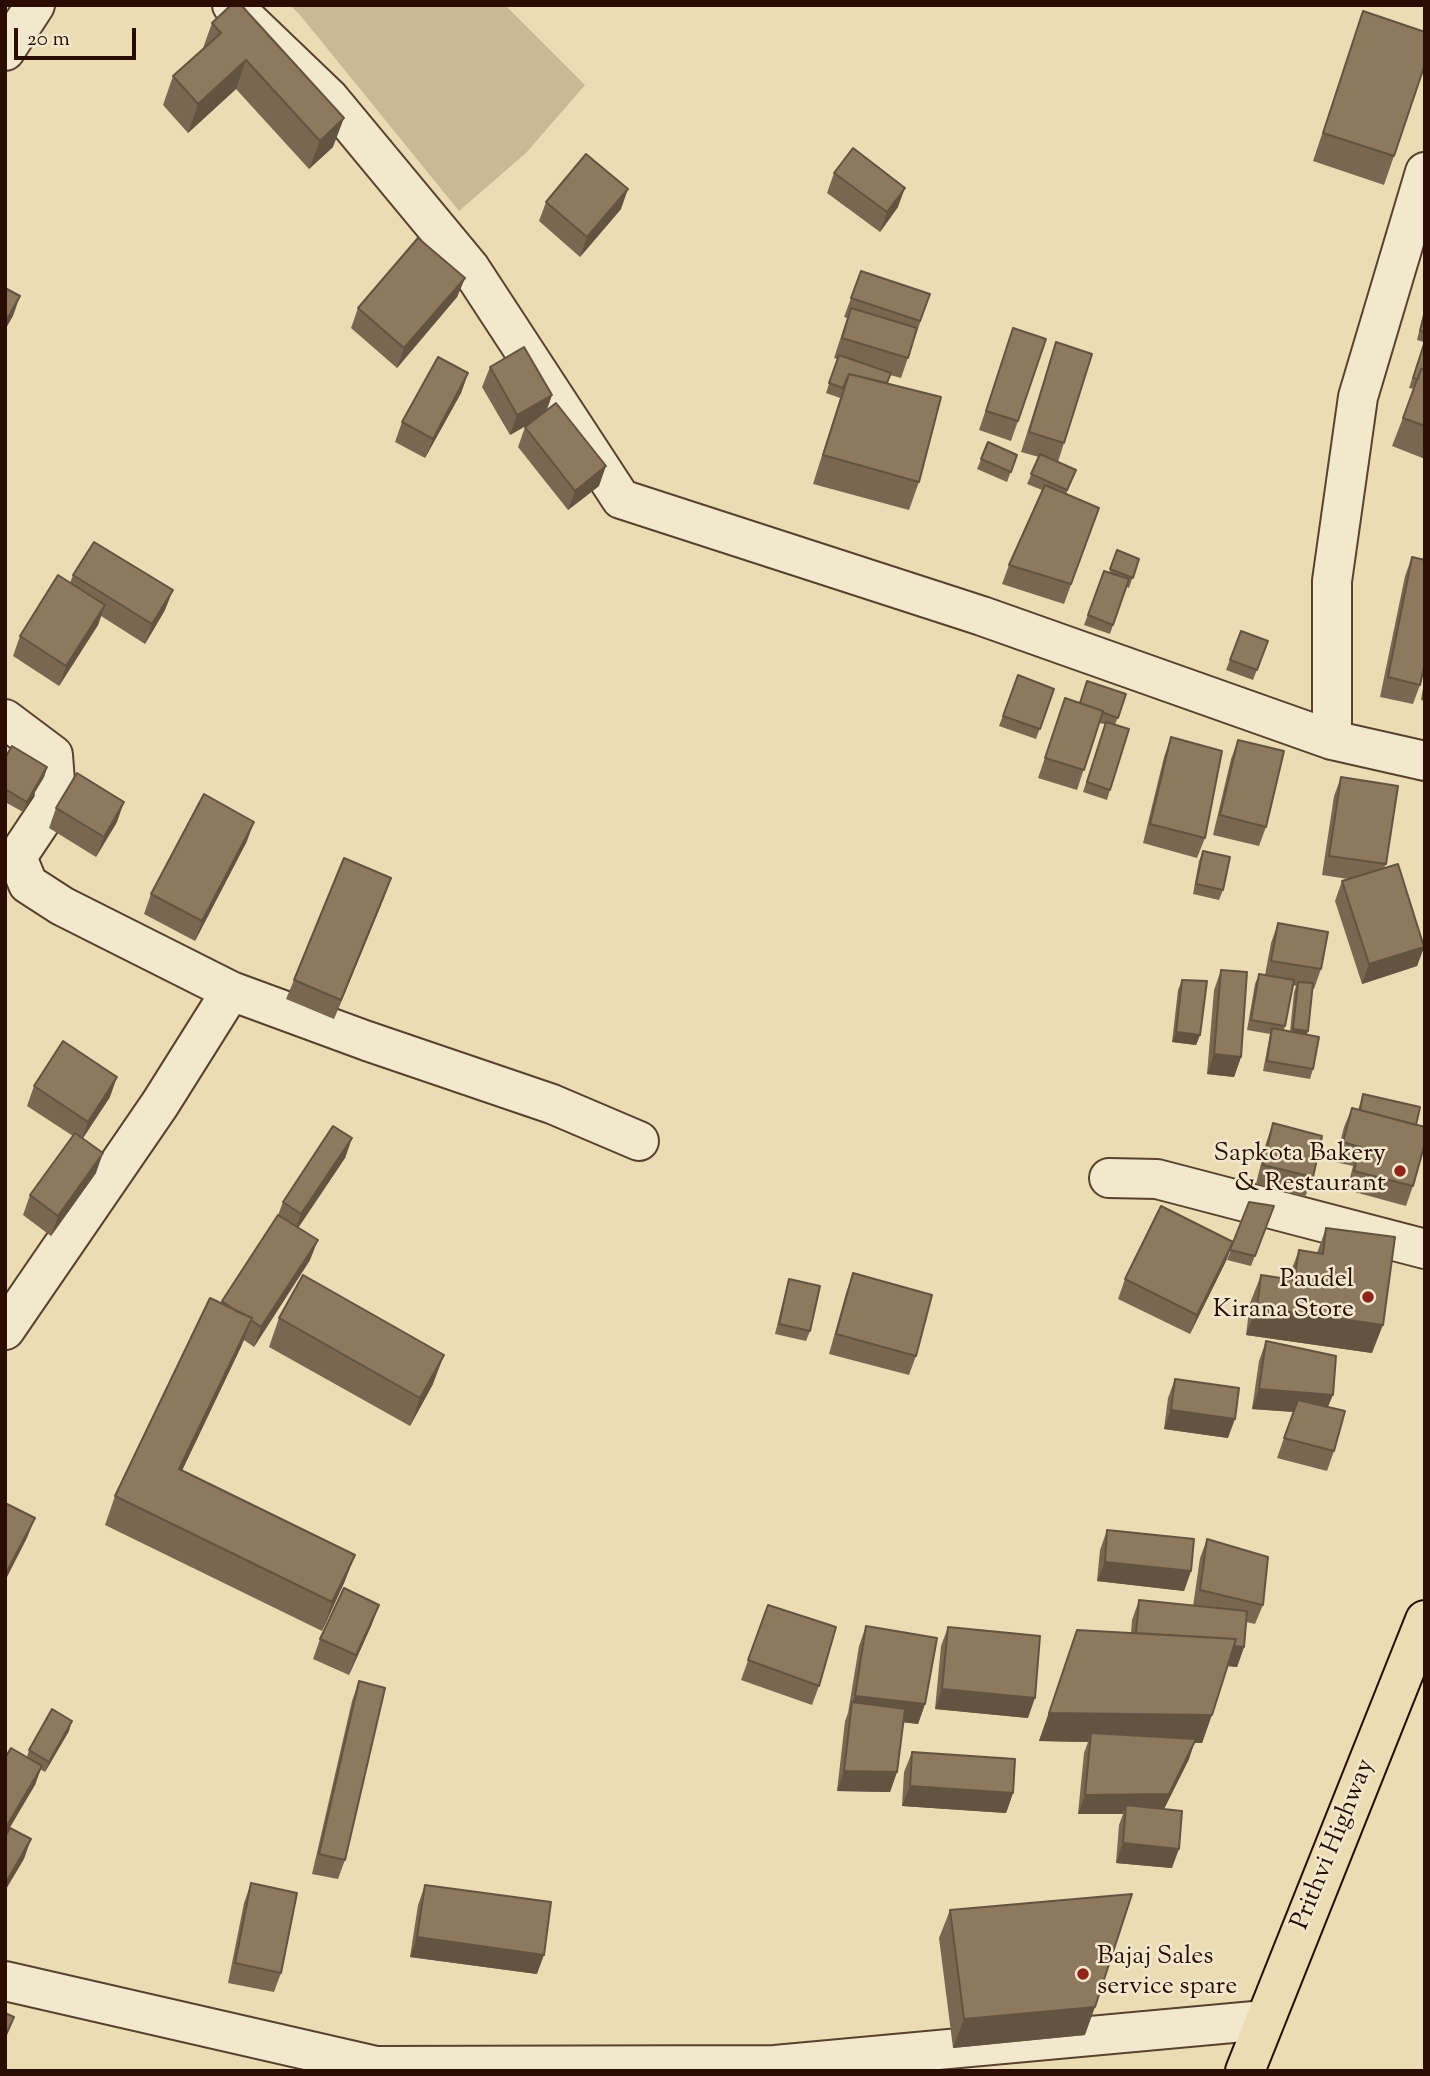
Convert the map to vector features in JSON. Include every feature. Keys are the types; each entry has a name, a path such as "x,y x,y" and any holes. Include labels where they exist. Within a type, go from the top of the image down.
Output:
{"highway":[{"name":"Prithvi Highway","path":"1245,2071 1425,1619"}],"street":[{"path":"5,51 35,5"},
{"path":"232,5 329,98 470,268 621,499 982,616 1332,740 1425,761"},
{"path":"1332,740 1332,581 1358,397 1425,172"},
{"path":"5,719 53,755 53,803 17,857 29,884 62,906 232,991 367,1041 552,1104 639,1141"},
{"path":"5,1330 160,1104 232,991"},
{"path":"1109,1178 1157,1179 1425,1249"},
{"path":"5,1981 376,2066 775,2064 1265,2021"}],"shaded area":[{"path":"290,5 505,5 585,85 526,153 459,211"}],"building":[{"path":"231,5 241,5 344,118 320,141 246,60 198,104 173,76 221,33 212,23"},
{"path":"1363,11 1425,32 1425,64 1394,156 1323,133"},
{"path":"853,148 905,188 887,212 834,173"},
{"path":"586,154 628,189 587,237 546,202"},
{"path":"418,238 465,278 404,348 358,308"},
{"path":"861,271 930,294 920,321 851,298"},
{"path":"5,288 20,296 5,323"},
{"path":"851,308 917,328 908,358 842,338"},
{"path":"1425,311 1425,332 1420,331"},
{"path":"1013,328 1046,339 1018,421 986,411"},
{"path":"1425,341 1425,370 1421,369 1418,379 1413,378"},
{"path":"1056,342 1092,354 1064,443 1029,432"},
{"path":"524,347 552,395 517,415 490,367"},
{"path":"839,355 891,373 887,383 849,374 843,388 829,383"},
{"path":"438,357 468,373 433,439 402,422"},
{"path":"1421,369 1425,370 1425,426 1403,418"},
{"path":"849,374 941,397 919,482 823,455"},
{"path":"556,403 606,466 575,491 525,427"},
{"path":"988,442 1017,455 1011,472 981,459"},
{"path":"1040,454 1076,470 1067,490 1031,474"},
{"path":"1045,485 1099,508 1071,584 1009,565"},
{"path":"94,542 173,590 152,624 73,575"},
{"path":"1117,550 1139,559 1133,578 1110,569"},
{"path":"1412,557 1425,560 1425,663 1420,685 1388,677"},
{"path":"1104,571 1129,579 1113,625 1088,615"},
{"path":"58,575 105,605 66,666 20,636"},
{"path":"1241,631 1268,641 1257,670 1230,660"},
{"path":"1018,675 1054,689 1040,729 1003,716"},
{"path":"1087,681 1126,694 1118,718 1080,703"},
{"path":"1065,698 1103,711 1084,770 1045,758"},
{"path":"1106,722 1129,729 1110,790 1087,782"},
{"path":"1171,737 1222,751 1205,838 1150,824"},
{"path":"1238,740 1284,751 1266,827 1220,815"},
{"path":"12,746 47,767 27,802 5,789 5,758"},
{"path":"77,773 124,802 104,837 56,808"},
{"path":"1341,777 1398,786 1386,864 1329,856"},
{"path":"204,794 254,822 202,921 151,894"},
{"path":"1203,851 1230,857 1223,890 1196,884"},
{"path":"344,858 391,878 341,1000 294,980"},
{"path":"1398,864 1424,947 1369,964 1342,881"},
{"path":"1278,923 1328,932 1321,969 1271,961"},
{"path":"1221,970 1247,972 1241,1057 1214,1054"},
{"path":"1259,974 1294,980 1285,1026 1251,1020"},
{"path":"1182,980 1207,981 1200,1035 1176,1032"},
{"path":"1298,982 1313,983 1308,1031 1293,1029"},
{"path":"1272,1028 1319,1037 1313,1069 1267,1061"},
{"path":"63,1041 117,1077 88,1122 34,1086"},
{"path":"1363,1094 1420,1107 1416,1125 1360,1110"},
{"path":"1352,1108 1425,1127 1425,1143 1413,1186 1354,1171 1360,1147 1343,1142"},
{"path":"1273,1123 1322,1136 1313,1177 1263,1165"},
{"path":"333,1126 352,1138 301,1214 283,1202"},
{"path":"75,1133 103,1153 58,1216 30,1195"},
{"path":"1249,1202 1274,1206 1255,1256 1230,1250"},
{"path":"1161,1206 1233,1242 1197,1315 1125,1279"},
{"path":"278,1215 318,1240 261,1327 251,1320 252,1318 222,1301"},
{"path":"1326,1228 1395,1237 1383,1325 1257,1307 1261,1275 1294,1280 1299,1250 1323,1254"},
{"path":"853,1273 932,1295 916,1356 836,1334"},
{"path":"303,1275 444,1355 420,1398 279,1318"},
{"path":"789,1279 820,1286 810,1331 779,1324"},
{"path":"210,1298 252,1318 179,1469 355,1555 332,1602 115,1496"},
{"path":"1266,1341 1336,1356 1333,1395 1259,1389"},
{"path":"1175,1379 1239,1388 1235,1419 1171,1410"},
{"path":"1298,1400 1345,1411 1334,1451 1284,1438"},
{"path":"5,1503 35,1518 5,1575"},
{"path":"1107,1530 1194,1539 1191,1571 1105,1562"},
{"path":"1207,1539 1268,1557 1263,1605 1200,1590"},
{"path":"344,1588 379,1605 356,1655 320,1639"},
{"path":"1139,1600 1247,1611 1244,1647 1234,1646 1236,1639 1136,1633"},
{"path":"768,1605 836,1627 819,1686 748,1660"},
{"path":"866,1626 937,1638 925,1704 855,1696"},
{"path":"948,1627 1040,1636 1035,1698 942,1689"},
{"path":"1077,1630 1236,1639 1212,1715 1049,1713"},
{"path":"359,1681 385,1688 345,1860 319,1854"},
{"path":"852,1702 905,1709 897,1772 844,1771"},
{"path":"52,1709 72,1721 49,1762 29,1750"},
{"path":"1091,1733 1196,1739 1169,1794 1085,1795"},
{"path":"11,1748 42,1766 5,1829 5,1758"},
{"path":"912,1752 1015,1759 1013,1793 910,1786"},
{"path":"1126,1805 1182,1811 1179,1849 1123,1843"},
{"path":"10,1828 31,1839 5,1884 5,1837"},
{"path":"251,1883 297,1893 281,1973 235,1963"},
{"path":"425,1885 551,1902 544,1955 417,1937"},
{"path":"1132,1894 1095,2007 964,2019 950,1910"},
{"path":"5,2013 14,2017 5,2037"}],"place":[{"name":"Sapkota Bakery & Restaurant","path":"1400,1171"},
{"name":"Paudel Kirana Store","path":"1368,1297"},
{"name":"Bajaj Sales service spare","path":"1083,1974"}]}
